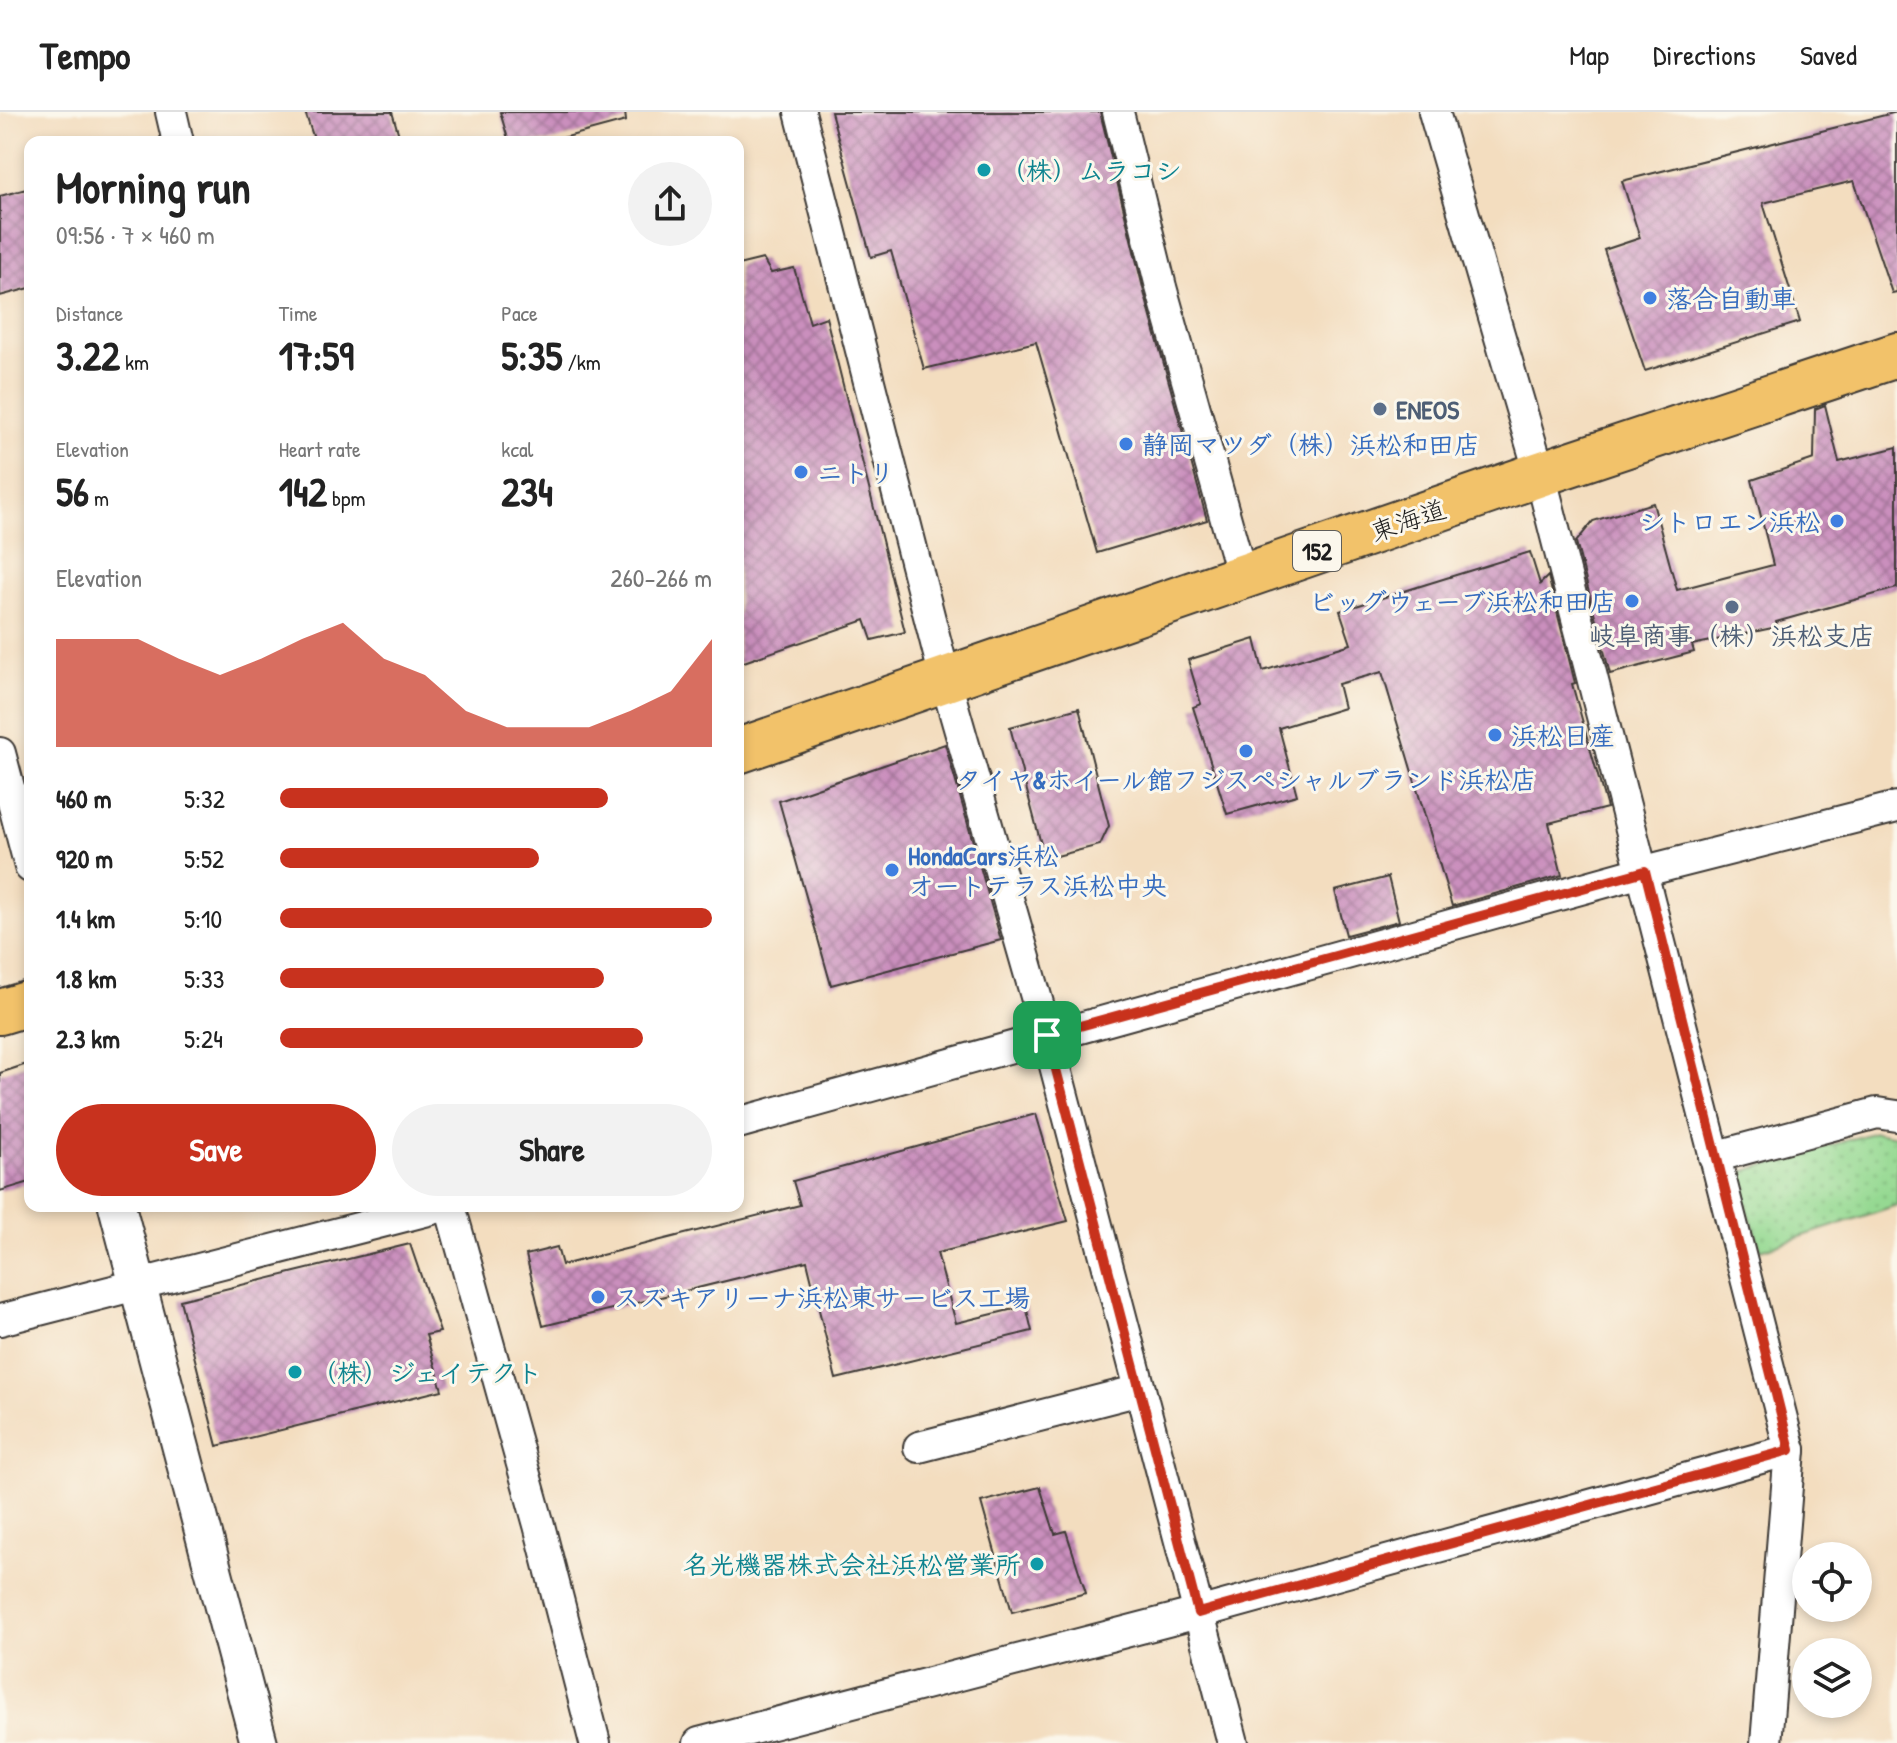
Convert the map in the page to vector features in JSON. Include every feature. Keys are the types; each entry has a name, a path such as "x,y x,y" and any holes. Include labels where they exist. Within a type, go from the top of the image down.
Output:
{"highway":[{"name":"東海道","path":"744,749 946,682 1540,474 1897,355"},
{"path":"0,1012 24,1005"}],"street":[{"path":"171,112 177,136"},
{"path":"800,112 946,682 1047,1035 1233,1743"},
{"path":"1118,112 1161,287 1242,577"},
{"path":"1434,112 1540,474 1645,871 1714,1157 1790,1450 1766,1743"},
{"path":"0,753 24,844"},
{"path":"744,1121 1645,871 1897,807"},
{"path":"1714,1157 1877,1113 1897,1116"},
{"path":"119,1212 259,1743"},
{"path":"0,1320 423,1212"},
{"path":"449,1212 539,1525 595,1743"},
{"path":"919,1447 1140,1390"},
{"path":"699,1743 1198,1613 1790,1450"}],"green space":[{"path":"1875,1132 1897,1136 1897,1205 1761,1250 1736,1174"}],"building":[{"path":"305,112 392,112 399,136 313,136"},
{"path":"500,112 625,112 626,121 570,136 507,136"},
{"path":"831,112 1100,112 1144,292 1207,520 1097,553 1036,342 924,369 891,251 871,257"},
{"path":"1897,112 1897,292 1892,293 1854,181 1763,203 1800,322 1645,371 1604,250 1640,238 1622,181"},
{"path":"24,190 24,290 0,296 0,196"},
{"name":"ニトリ","path":"763,259 771,273 794,268 810,323 826,317 905,632 872,640 865,620 744,662 744,264"},
{"path":"1825,405 1839,462 1897,447 1897,588 1776,622 1777,627 1692,645 1694,652 1610,674 1576,542 1593,521 1653,503 1677,590 1773,565 1752,480 1814,459 1815,409"},
{"name":"浜松日産","path":"1530,552 1540,584 1548,576 1575,683 1572,684 1607,808 1549,823 1562,875 1452,906 1382,672 1338,684 1344,708 1279,728 1297,795 1227,814 1193,707 1201,704 1188,660 1255,639 1263,671 1351,644 1340,611"},
{"path":"1079,708 1109,826 1100,845 1045,859 1010,727"},
{"name":"HondaCars浜松 オートテラス浜松中央","path":"945,744 1001,940 831,985 779,801"},
{"path":"1388,877 1399,921 1346,935 1335,891"},
{"path":"24,1065 24,1184 0,1191 0,1073"},
{"path":"1036,1114 1068,1221 937,1253 956,1323 1026,1306 1032,1331 836,1379 807,1261 543,1326 526,1255 557,1247 562,1265 800,1205 793,1181"},
{"name":"（株）ジェイテクト","path":"410,1244 440,1332 426,1335 442,1390 217,1446 180,1300"},
{"name":"名光機器株式会社浜松営業所","path":"1040,1487 1055,1534 1066,1531 1086,1593 1012,1612 981,1502"}],"place":[{"name":"（株）ムラコシ","path":"984,170"},
{"name":"落合自動車","path":"1650,298"},
{"name":"ENEOS","path":"1380,409"},
{"name":"静岡マツダ（株）浜松和田店","path":"1126,444"},
{"name":"ニトリ","path":"801,472"},
{"name":"シトロエン浜松","path":"1837,521"},
{"name":"ビッグウェーブ浜松和田店","path":"1632,601"},
{"name":"岐阜商事（株）浜松支店","path":"1732,607"},
{"name":"浜松日産","path":"1495,735"},
{"name":"タイヤ&ホイール館フジスペシャルブランド浜松店","path":"1246,751"},
{"name":"HondaCars浜松 オートテラス浜松中央","path":"892,870"},
{"name":"スズキアリーナ浜松東サービス工場","path":"598,1297"},
{"name":"（株）ジェイテクト","path":"295,1372"},
{"name":"名光機器株式会社浜松営業所","path":"1037,1564"}],"route":[{"path":"1645,871 1714,1157 1790,1450 1198,1613 1047,1035 1645,871"}]}
